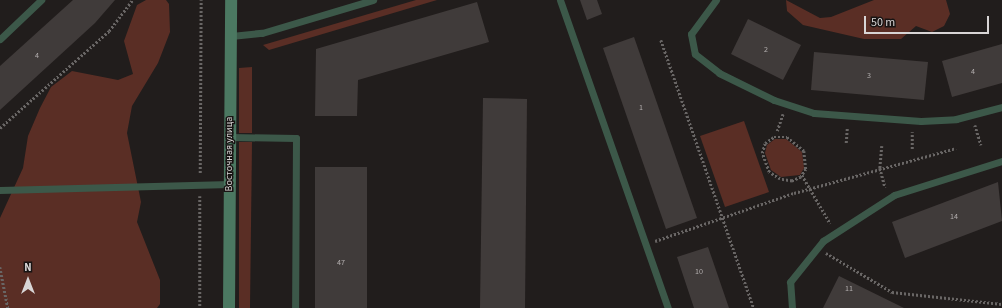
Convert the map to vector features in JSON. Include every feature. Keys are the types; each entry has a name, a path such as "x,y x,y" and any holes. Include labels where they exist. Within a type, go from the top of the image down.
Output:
{"main road":[{"name":"Восточная улица","path":"229,308 231,0"}],"lane":[{"path":"0,39 41,0"},
{"path":"231,36 262,33 373,0"},
{"path":"560,0 668,308"},
{"path":"716,0 691,34 695,54 719,73 774,100 814,113 921,120 956,119 1002,107"},
{"path":"230,137 296,138 295,308"},
{"path":"792,308 792,278 823,241 889,199 1002,161"},
{"path":"0,190 230,184"}],"path":[{"path":"0,128 109,31 132,0"},
{"path":"200,308 201,0"},
{"path":"661,40 754,308"},
{"path":"787,136 804,151 806,169 802,175 792,181 780,179 763,162 765,143 774,137 787,136"},
{"path":"882,146 880,168 889,199"},
{"path":"645,244 810,188 956,148"},
{"path":"802,175 836,233"},
{"path":"826,253 892,292 1002,304"},
{"path":"0,267 8,308"}],"shaded area":[{"path":"146,0 166,0 169,4 170,32 158,63 132,106 127,133 141,202 137,222 160,280 160,304 157,308 0,308 0,218 23,168 28,136 40,108 51,87 72,71 118,80 133,74 124,41 137,5"},
{"path":"416,0 437,0 269,50 263,45"},
{"path":"786,0 820,18 831,17 874,0 946,0 950,14 944,26 932,32 916,26 901,39 864,39 803,25 787,11"},
{"path":"252,67 252,133 239,133 239,68"},
{"path":"744,121 769,192 725,207 700,136"},
{"path":"775,139 786,139 802,152 804,168 800,175 781,177 771,170 765,153 767,145"},
{"path":"239,142 252,142 250,308 239,308"}],"building":[{"path":"73,0 115,0 95,23 0,110 0,66"},
{"path":"580,0 597,0 602,14 587,20"},
{"path":"477,2 489,42 358,80 357,116 315,116 316,49"},
{"path":"748,19 801,45 783,80 731,54"},
{"path":"634,37 697,218 666,229 603,48"},
{"path":"1002,44 1002,83 952,97 942,61"},
{"path":"814,52 928,62 924,100 811,90"},
{"path":"483,98 527,99 525,308 480,308"},
{"path":"315,167 367,167 367,308 315,308"},
{"path":"998,182 1002,221 905,258 892,222"},
{"path":"708,247 729,308 694,308 677,257"},
{"path":"839,276 904,308 823,308"}]}
